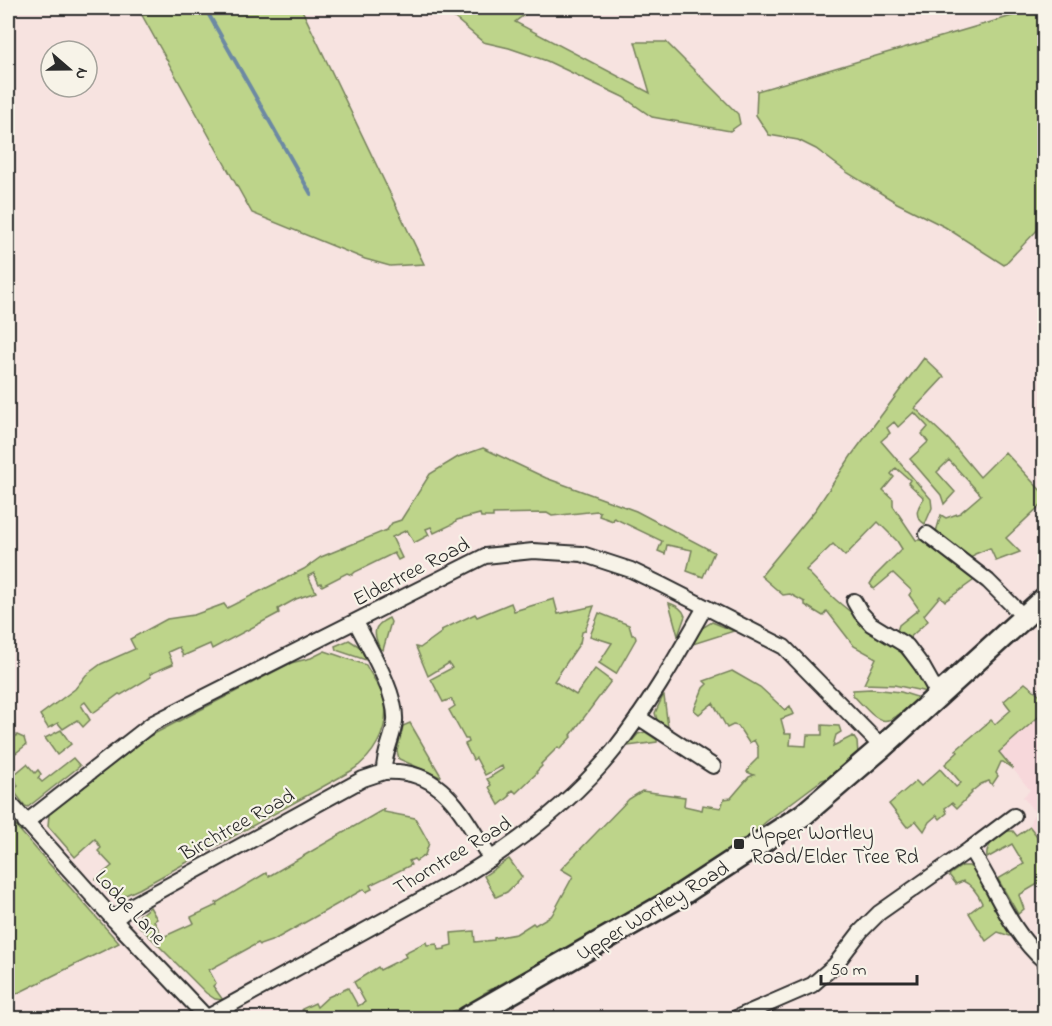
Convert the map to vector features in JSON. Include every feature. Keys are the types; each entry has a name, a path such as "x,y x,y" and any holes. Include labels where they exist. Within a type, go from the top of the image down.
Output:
{"main road":[{"name":"Upper Wortley Road","path":"467,1018 673,900 776,834 813,807 882,747 1044,599"}],"street":[{"path":"927,534 988,581 1025,618"},
{"name":"Eldertree Road","path":"25,823 153,723 485,556 533,551 582,554 611,563 784,647 882,747"},
{"path":"854,601 871,624 907,646 922,666 939,696"},
{"name":"Thorntree Road","path":"207,1018 491,859 526,835 582,785 613,751 638,717 705,607"},
{"path":"356,622 394,704 395,724 384,762 384,772 413,774 441,788 451,798 491,859"},
{"path":"638,717 713,766"},
{"name":"Birchtree Road","path":"114,920 144,899 363,779 384,772"},
{"name":"Lodge Lane","path":"8,801 25,823 207,1018"},
{"path":"736,1018 812,985 835,965 861,931 879,913 1014,816"},
{"path":"970,849 1011,922 1044,961"}],"shaded area":[{"path":"1044,712 1044,845 1030,827 1035,813 1023,797 1030,790 999,752"}],"green space":[{"path":"138,8 301,8 424,264 390,266 365,259 252,213"},
{"path":"443,8 533,8 515,22 650,93 635,42 666,42 738,114 740,124 730,131 652,117 623,97 547,61 483,42"},
{"path":"1020,8 1044,8 1044,223 1004,265 945,227 897,203 848,173 816,149 798,140 769,135 756,115 757,91 1015,15"},
{"path":"924,358 944,377 915,408 949,440 980,477 1005,452 1044,494 1044,502 1006,538 1020,552 996,561 990,548 975,554 969,560 935,535 941,515 946,518 960,513 981,495 949,460 937,472 955,492 944,504 941,495 910,459 928,442 922,434 928,427 914,412 898,427 894,422 887,428 890,433 881,441 931,499 932,508 925,524 917,512 924,498 908,483 910,480 896,468 891,474 894,477 883,490 893,499 893,506 916,540 926,540 977,578 945,601 940,596 924,615 928,621 906,641 896,634 899,625 919,609 909,595 912,591 893,573 874,589 870,584 902,549 878,522 845,556 833,544 806,570 836,600 900,652 920,677 927,692 894,685 864,684 876,658 854,646 827,611 823,616 790,594 783,595 761,576 816,509 851,456"},
{"path":"483,448 546,478 636,511 714,552 703,577 687,571 692,550 667,545 665,554 658,551 662,541 614,518 613,521 599,516 600,512 597,511 552,516 547,513 493,514 493,517 481,517 480,514 457,520 434,533 431,527 426,529 429,535 414,543 407,530 392,537 402,558 398,560 394,553 352,575 347,573 322,586 314,573 308,576 316,592 296,599 278,609 279,613 212,649 210,644 183,656 179,647 168,652 173,664 150,674 151,677 121,695 119,694 93,713 85,702 81,705 90,720 83,727 77,720 63,729 58,723 48,728 40,715 75,689 86,675 101,664 135,649 130,639 167,619 194,615 224,604 227,608 304,569 321,557 387,530 392,523 401,520 430,474 458,457"},
{"path":"554,599 558,614 594,606 585,631 582,632 580,643 554,681 576,695 595,669 611,681 572,736 541,764 537,773 516,793 513,790 510,796 499,805 487,779 503,769 502,766 485,775 476,758 473,760 465,744 469,742 468,739 465,739 449,710 455,706 451,699 443,702 431,679 452,668 449,663 428,676 416,647 420,648 442,632 441,630 475,614 477,617 511,603 514,611"},
{"path":"669,603 679,608 685,616 678,636"},
{"path":"599,613 629,625 632,635 635,635 636,639 616,674 599,663 612,643 590,636"},
{"path":"389,618 391,622 383,650 380,649 375,634 379,624"},
{"path":"712,622 734,631 693,644 702,628"},
{"path":"349,640 360,647 366,660 336,650 335,646"},
{"path":"325,651 366,665 384,698 386,713 378,742 366,758 351,771 119,898 109,893 96,879 112,866 98,851 101,848 95,839 75,857 48,826 49,814 148,737 291,663 311,658"},
{"path":"732,671 760,687 785,710 790,706 794,714 781,719 785,734 791,734 790,745 806,746 807,735 822,735 822,725 839,726 841,732 836,735 833,746 853,736 857,742 858,754 833,777 822,780 744,841 743,839 734,844 738,851 686,883 675,885 591,934 587,942 570,952 564,950 484,993 477,1004 471,1008 459,1009 440,1018 291,1018 303,1011 302,1009 315,1003 317,1007 328,997 348,988 358,1006 365,1002 354,982 378,967 380,970 406,957 404,953 426,942 427,945 437,944 438,950 445,949 452,945 451,933 474,931 475,942 494,940 494,938 516,934 552,915 573,876 561,869 629,799 642,791 685,797 684,806 702,810 703,805 721,808 724,799 731,798 749,777 754,775 747,772 758,758 758,748 754,740 749,743 738,726 733,725 727,728 713,703 699,714 694,710 707,684 704,681"},
{"path":"1025,683 1044,698 1044,712 999,752 1013,769 1001,762 996,773 998,776 992,785 989,781 981,784 957,808 952,803 945,808 947,813 940,819 937,815 924,831 916,821 907,827 889,804 916,781 921,786 940,769 956,787 961,783 945,764 958,752 956,750 991,720 995,724 1011,710 1004,701"},
{"path":"853,690 901,692 920,698 892,719 879,719 872,715 853,695"},
{"path":"663,696 668,727 658,723 655,713"},
{"path":"410,723 440,777 399,759 397,751 403,726"},
{"path":"61,730 71,744 57,755 45,738"},
{"path":"645,732 657,742 628,746 638,734"},
{"path":"17,735 24,738 26,745 13,755 8,751 8,744"},
{"path":"73,758 80,766 28,807 13,790 18,786 14,778 15,774 27,764 35,773 38,770 41,774 38,778 42,782"},
{"path":"384,809 384,812 415,818 429,843 425,855 416,861 414,859 409,861 411,865 370,885 372,889 366,892 364,889 274,940 260,945 258,943 209,970 216,983 213,986 223,1000 215,999 206,993 139,926 140,915 150,907 157,919 154,921 163,937 194,923 191,917 217,905 216,903 266,873 269,876"},
{"path":"8,817 119,943 8,998"},
{"path":"1030,827 1044,845 1044,885 1041,882 1019,895 1024,909 1018,914 998,879 1024,864 1012,844 987,858 987,853 992,842 1007,831 1013,831 1017,836"},
{"path":"509,859 522,877 507,892 496,897 484,876"},
{"path":"962,866 974,869 1011,936 998,932 986,941 969,913 982,903 979,896 970,885 963,881 956,884 949,875"}],"waterway":[{"path":"205,8 311,194"}],"place":[{"name":"Upper Wortley Road/Elder Tree Rd","path":"739,844"}]}
